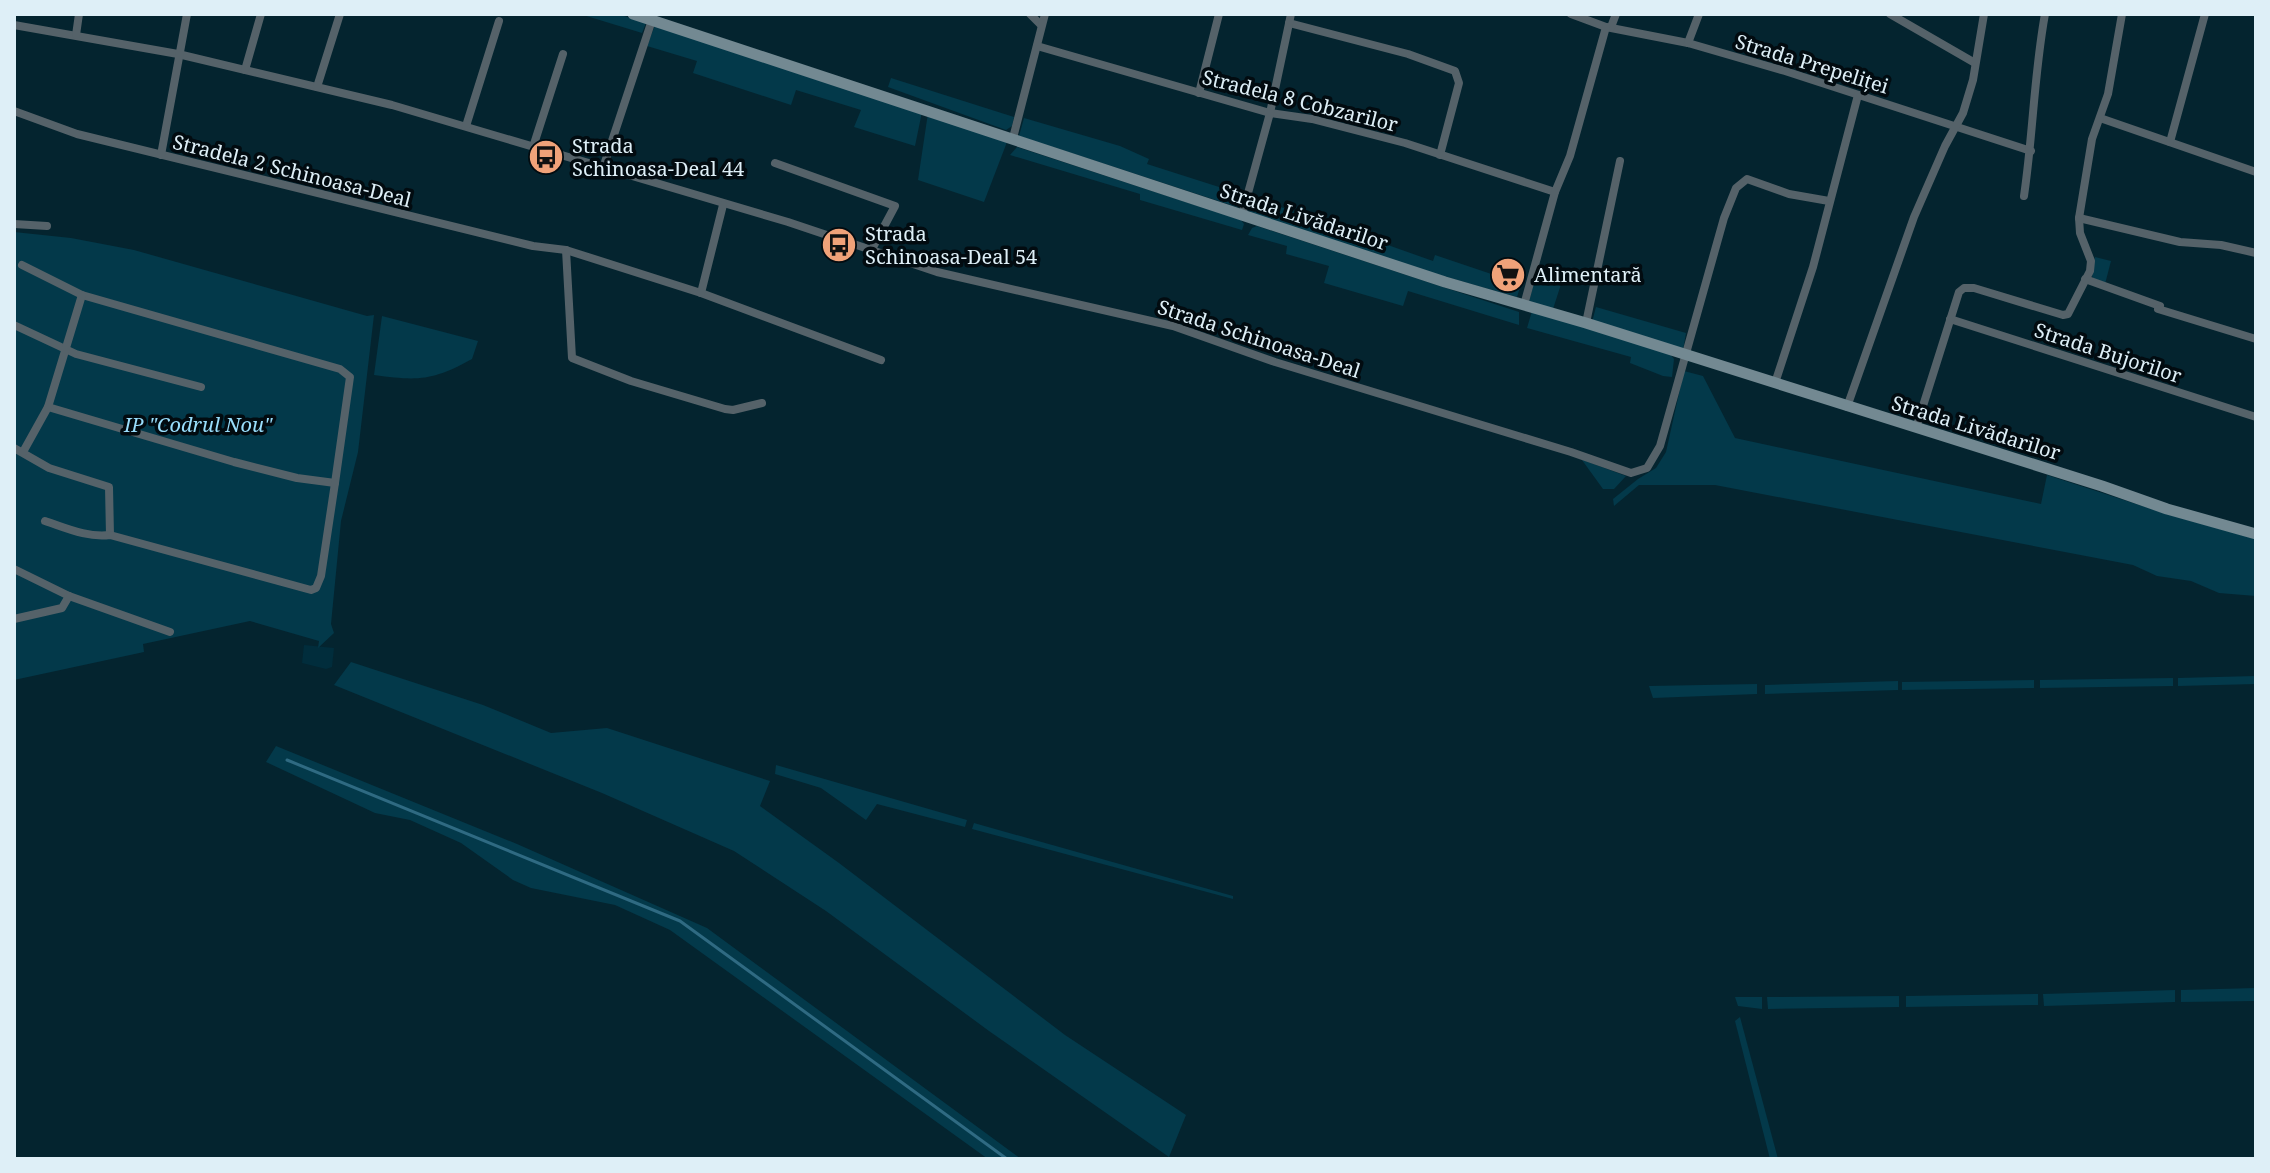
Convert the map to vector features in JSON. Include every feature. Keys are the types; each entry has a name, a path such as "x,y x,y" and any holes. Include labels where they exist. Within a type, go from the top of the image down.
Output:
{"street":[{"path":"76,35 79,14"},
{"path":"161,155 187,14"},
{"path":"245,70 261,14"},
{"path":"317,87 340,14"},
{"name":"Strada Livădarilor","path":"633,14 653,17 1242,215 2167,509 2256,534"},
{"path":"1030,14 1041,25"},
{"path":"1013,138 1045,14"},
{"path":"1199,93 1219,14"},
{"name":"Strada Prepeliței","path":"1571,14 1609,27 1688,43 2031,151"},
{"path":"1524,305 1555,192 1570,156 1609,27 1616,14"},
{"path":"1688,43 1699,14"},
{"path":"1890,14 1975,63"},
{"path":"1847,407 1914,217 1963,113 1984,14"},
{"path":"2024,196 2031,151 2039,45 2045,14"},
{"path":"1916,428 1959,292 1969,287 2068,314 2091,261 2080,233 2079,218 2092,139 2108,94 2122,14"},
{"path":"2170,142 2205,14"},
{"path":"603,168 653,17"},
{"path":"1242,215 1270,113 1290,18 1455,71 1459,83 1440,155"},
{"path":"466,126 499,21"},
{"name":"Strada Schinoasa-Deal","path":"14,25 178,54 466,126 872,249 937,272 1173,326 1275,362 1631,473 1647,468 1656,456 1684,356"},
{"name":"Stradela 8 Cobzarilor","path":"1037,46 1270,113 1312,119 1405,143 1555,192"},
{"path":"533,147 563,54"},
{"path":"1775,383 1813,267 1858,95"},
{"name":"Stradela 2 Schinoasa-Deal","path":"14,111 77,134 533,246 566,250 701,293 881,360"},
{"path":"2100,118 2256,172"},
{"path":"1586,323 1620,161"},
{"path":"775,163 895,206 872,249"},
{"path":"1684,356 1724,218 1740,183 1747,179 1789,194 1829,201"},
{"path":"701,293 723,205"},
{"path":"2079,218 2180,242 2221,245 2256,253"},
{"path":"14,224 47,226"},
{"path":"566,250 572,358 631,381 725,409 762,403"},
{"path":"22,265 82,295 345,371 350,377 321,576 316,588 307,590 110,535 81,533 45,521"},
{"path":"2085,279 2159,308 2256,339"},
{"path":"23,452 48,407 82,295"},
{"name":"Strada Bujorilor","path":"1950,319 2256,417"},
{"path":"14,325 65,350 201,387"},
{"path":"48,407 234,462 297,478 335,483"},
{"path":"14,448 49,468 109,487 110,535"},
{"path":"14,569 69,596 170,632"},
{"path":"14,619 62,608 69,596"}],"shaded area":[{"path":"304,645 334,648 332,667 326,669 302,663"}],"green space":[{"path":"580,14 618,14 646,23 642,33"},
{"path":"655,25 922,112 915,146 854,127 861,110 796,90 791,105 693,73 697,61 647,46"},
{"path":"891,78 1014,117 1012,126 1006,130 888,87"},
{"path":"928,113 1007,142 984,202 918,180"},
{"path":"1024,118 1120,146 1149,159 1147,164 1241,194 1237,207 1019,136"},
{"path":"1017,147 1241,220 1244,224 1242,230 1140,200 1140,194 1010,155"},
{"path":"1252,197 1433,261 1435,255 1521,284 1517,297 1250,213"},
{"path":"1257,226 1519,312 1519,325 1408,291 1403,306 1324,283 1329,266 1286,254 1287,246 1248,235"},
{"name":"IP \"Codrul Nou\"","path":"14,232 71,238 134,250 367,316 374,315 358,452 341,521 331,624 334,633 318,648 319,641 250,621 143,644 144,652 14,680"},
{"path":"2095,257 2111,261 2105,284 2092,276"},
{"path":"1537,270 1564,275 1553,309 1529,302"},
{"path":"1596,307 1686,333 1683,350 1592,322"},
{"path":"1532,311 1670,354 1674,359 1672,377 1630,363 1631,357 1527,328"},
{"path":"382,316 478,341 472,359 446,372 424,378 374,375"},
{"path":"1684,371 1703,376 1735,438 2041,504 2047,475 2256,539 2256,596 2219,593 2191,581 2157,576 2133,565 1715,485 1639,485 1614,506 1613,499 1656,468 1666,452"},
{"path":"1582,460 1626,476 1614,489 1603,489"},
{"path":"351,662 483,705 551,733 607,728 770,781 760,806 1065,1035 1186,1115 1169,1157 989,1031 826,911 734,851 602,793 334,685"},
{"path":"2256,676 2256,684 2178,686 2178,678"},
{"path":"2173,678 2173,686 2040,688 2040,680"},
{"path":"2034,680 2034,688 1902,690 1902,682"},
{"path":"1898,681 1898,690 1765,694 1765,685"},
{"path":"1757,684 1757,694 1653,698 1649,686"},
{"path":"276,746 517,844 707,928 1021,1159 988,1159 670,930 615,905 531,888 513,880 461,843 410,820 375,813 266,762"},
{"path":"776,765 967,820 965,827 877,804 866,820 821,788 775,774"},
{"path":"974,823 1233,896 1233,899 972,829"},
{"path":"2256,988 2256,1001 2181,1002 2181,990"},
{"path":"2175,990 2175,1002 2044,1006 2043,994"},
{"path":"2038,994 2038,1005 1906,1007 1906,996"},
{"path":"1899,996 1899,1007 1768,1009 1767,997"},
{"path":"1735,997 1762,997 1762,1009 1738,1006"},
{"path":"1740,1017 1778,1159 1770,1159 1735,1021"}],"waterway":[{"path":"287,760 680,921 1007,1159"}],"place":[{"name":"Strada Schinoasa-Deal 44","path":"546,157"},
{"name":"Strada Schinoasa-Deal 54","path":"839,245"},
{"name":"Alimentară","path":"1508,275"}]}
